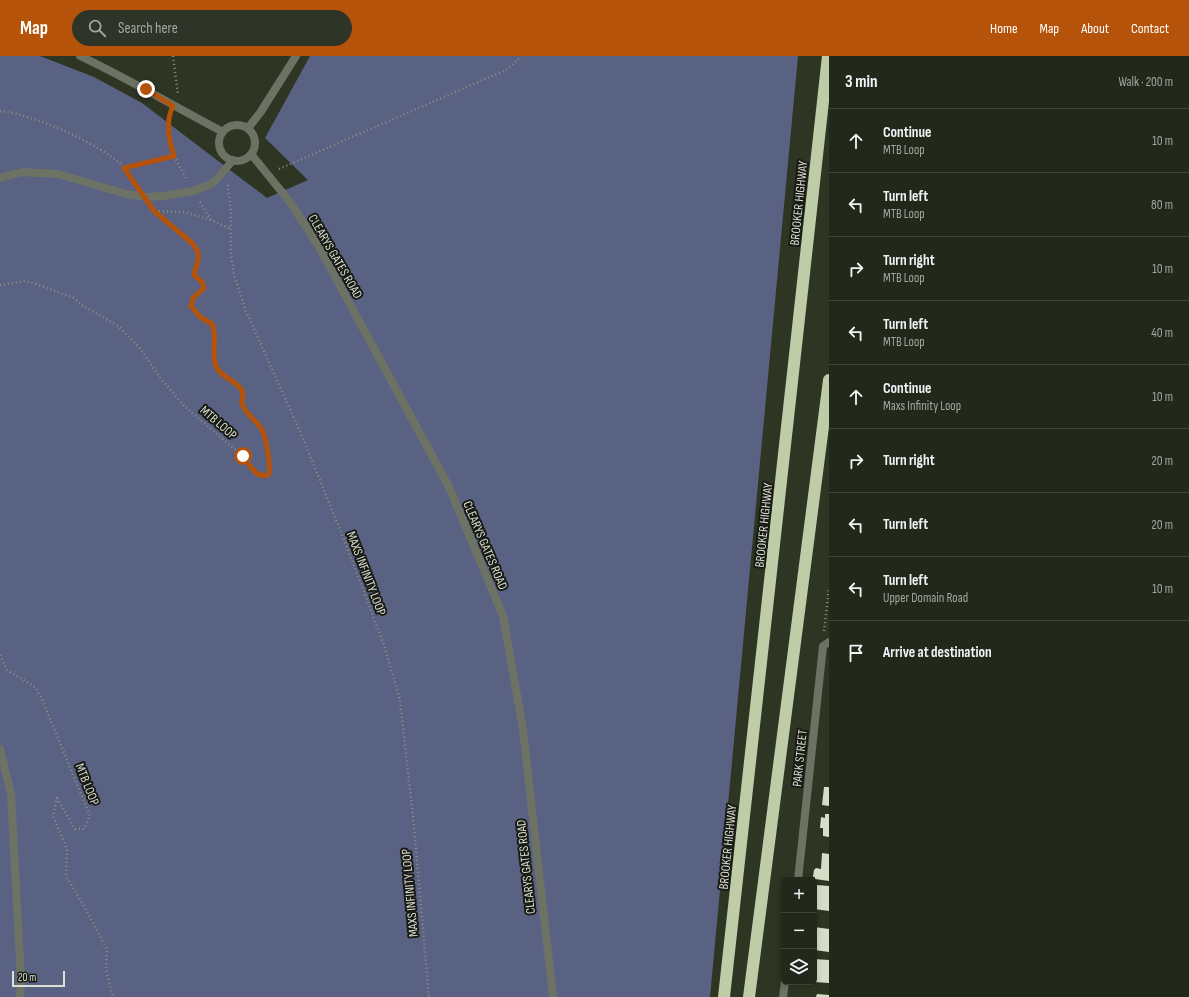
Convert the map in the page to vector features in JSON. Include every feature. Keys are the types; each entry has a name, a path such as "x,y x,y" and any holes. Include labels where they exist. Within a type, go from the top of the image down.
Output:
{"highway":[{"name":"BROOKER HIGHWAY","path":"724,997 769,604 828,56"},
{"path":"749,997 829,380"}],"street":[{"path":"80,56 146,89 173,106 223,132"},
{"path":"248,128 260,113 296,56"},
{"path":"236,125 248,128 254,138 254,149 250,154 240,160 233,160 224,155 221,150 220,139 223,132 231,126 236,125"},
{"name":"CLEARYS GATES ROAD","path":"250,154 290,202 319,247 445,480 503,616 523,729 553,997"},
{"path":"0,178 22,172 58,174 126,194 146,197 175,195 201,188 215,181 233,160"},
{"name":"PARK STREET","path":"798,877 826,644"},
{"path":"0,749 11,794 21,980 20,997"},
{"path":"783,997 785,985"}],"path":[{"path":"124,168 174,156 170,146 168,117 179,92 173,56"},
{"path":"266,174 508,69 521,56"},
{"path":"0,111 34,118 60,129 108,155 124,168 146,197"},
{"name":"MAXS INFINITY LOOP","path":"221,175 228,185 230,194 231,254 234,275 246,311 302,436 345,542 384,646 400,700 412,802 429,997"},
{"name":"MTB LOOP","path":"0,285 12,284 16,281 25,281 36,284 74,298 82,305 118,326 139,347 161,379 184,406 243,456 258,475 268,475 270,466 262,430 246,411 242,403 243,396 241,389 220,372 216,366 216,339 212,324 200,317 191,306 193,298 204,288 202,282 194,275 198,260 198,252 193,244 154,211 146,197"},
{"path":"154,211 184,212 211,220 231,229"},
{"path":"826,644 829,589"},
{"name":"MTB LOOP","path":"0,655 7,670 36,687 90,816 84,829 75,829 57,798 53,816 67,849 66,876 107,949 106,970 113,997"}],"shaded area":[{"path":"0,56 40,56 94,77 142,103 267,198 308,180 265,138 310,56 798,56 710,997 0,997"}],"building":[{"path":"824,787 829,787 829,806 822,805"},
{"path":"825,814 829,814 829,837 823,836 823,828 820,828 821,817 825,818"},
{"path":"822,853 829,854 829,881 817,879 817,877 813,877 814,870 816,868 821,869"},
{"path":"817,885 829,886 829,911 817,909"},
{"path":"817,927 829,929 829,952 817,950"},
{"path":"817,959 829,960 829,983 817,982"},
{"path":"817,994 829,995 829,997 816,997"}],"route":[{"path":"146,89 173,106 168,117 170,146 174,156 124,168 146,197 154,211 193,244 198,252 198,260 194,275 202,282 204,288 193,298 191,306 200,317 212,324 216,339 216,366 220,372 241,389 243,396 242,403 246,411 262,430 270,466 270,472 268,475 258,475 243,456"}]}
